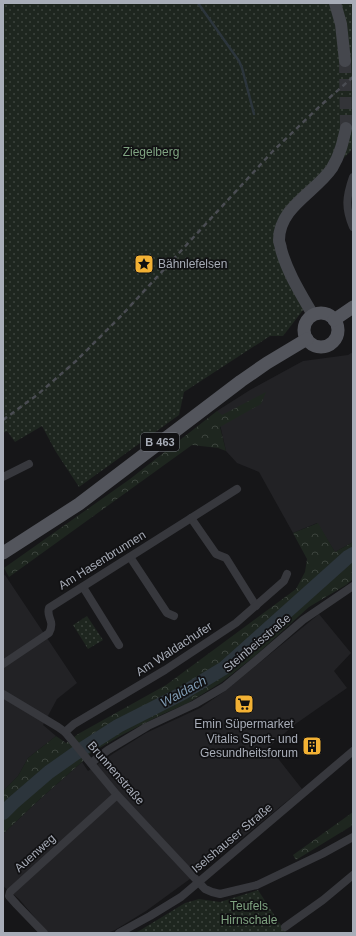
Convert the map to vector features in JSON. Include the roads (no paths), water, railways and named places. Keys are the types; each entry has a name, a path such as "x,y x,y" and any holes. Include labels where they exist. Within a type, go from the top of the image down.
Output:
{"main road":[{"path":"334,320 353,307"},
{"path":"322,313 327,314 334,320 337,324 338,330 335,340 331,344 320,347 310,343 304,334 305,323 308,318 322,313"},
{"name":"B 463","path":"3,553 79,504 267,362 307,339"}],"street":[{"path":"335,3 340,24 345,60"},
{"path":"313,315 291,274 283,255 279,240 282,223 292,208 318,184 339,156 346,128"},
{"path":"353,178 348,191 347,204 353,227"},
{"path":"3,477 29,464"},
{"name":"Am Hasenbrunnen","path":"3,664 50,633 52,623 48,617 49,608 237,489"},
{"path":"191,518 216,554 226,558 256,606"},
{"path":"130,557 167,613 174,616"},
{"name":"Am Waldachufer","path":"68,735 74,724 165,670 236,623 284,582 287,574"},
{"name":"Steinbeisstraße","path":"91,764 108,750 148,726 195,704 224,687 303,620 353,586"},
{"path":"83,587 119,645"},
{"name":"Brunnenstraße","path":"3,694 58,727 68,735 117,795 198,882 205,889 212,892 220,894 257,885 322,854 353,837"},
{"name":"Iselshauser Straße","path":"120,933 181,897 353,750"},
{"name":"Auenweg","path":"44,933 17,905 10,896 10,892 117,795"},
{"path":"285,927 323,900 353,875"}],"waterway":[{"path":"198,3 239,61 254,114"},
{"name":"Waldach","path":"3,813 49,772 76,753 118,726 183,693 224,668 353,554"}],"tunnel":[{"path":"345,61 346,128"}],"railway":[{"path":"3,420 37,395 76,361 121,316 273,151 353,77"}],"place":[{"name":"Bähnlefelsen","path":"144,264"},
{"name":"Emin Süpermarket","path":"244,704"},
{"name":"Vitalis Sport- und Gesundheitsforum","path":"312,746"}],"park label":[{"name":"Ziegelberg","path":"151,152"},
{"name":"Teufels Hirnschale","path":"249,913"}]}
